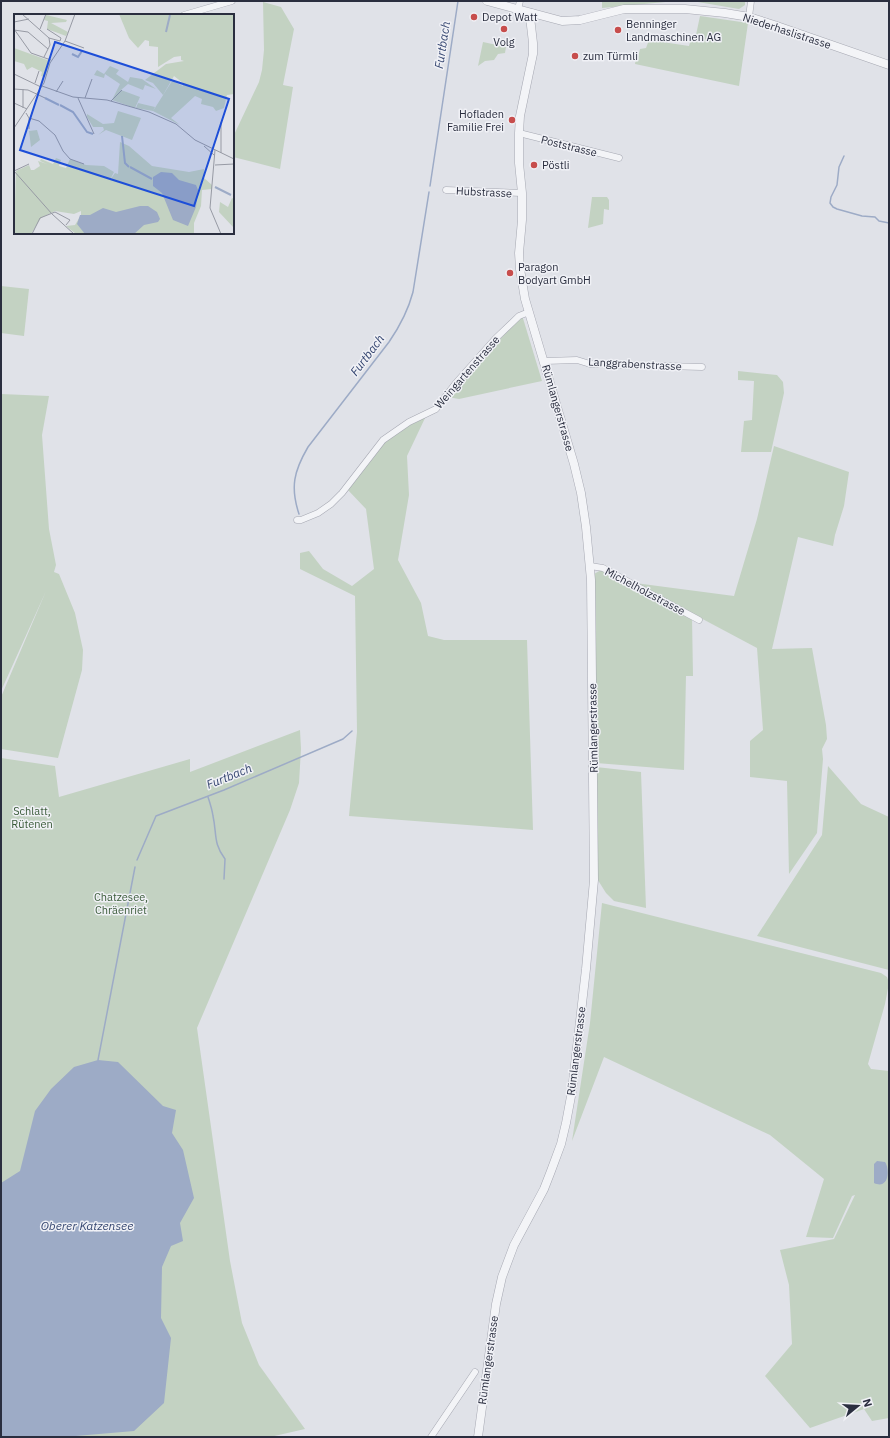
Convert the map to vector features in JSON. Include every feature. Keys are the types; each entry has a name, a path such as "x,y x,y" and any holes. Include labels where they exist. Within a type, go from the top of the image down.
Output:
{"street":[{"path":"187,14 232,1"},
{"name":"Niederhaslistrasse","path":"487,1 519,5 532,13 562,21 580,20 624,9 685,10 725,13 749,17 889,64"},
{"path":"749,17 751,1"},
{"name":"Rümlangerstrasse","path":"478,1437 496,1304 502,1277 514,1246 551,1171 560,1144 572,1091 594,880 590,566 586,527 581,493 545,361 529,312 522,286 520,269 519,253 522,220 522,193 518,133 520,116 533,54 534,43 530,17 532,13"},
{"name":"Poststrasse","path":"518,133 619,158"},
{"name":"Hubstrasse","path":"446,190 522,193"},
{"name":"Weingartenstrasse","path":"297,520 301,520 318,513 331,504 383,440 409,422 436,409 455,384 495,339 518,316 529,312"},
{"name":"Langgrabenstrasse","path":"545,361 577,360 590,364 702,367"},
{"name":"Michelholzstrasse","path":"590,566 603,568 699,620"},
{"path":"430,1437 475,1372"}],"green space":[{"path":"602,1 676,1 602,8"},
{"path":"692,1 745,1 745,5 739,9"},
{"path":"263,2 281,7 294,29 283,85 293,87 280,169 234,157 234,135 259,82 264,50"},
{"path":"700,16 748,23 739,86 635,64 640,49 646,48 649,40 689,46 692,35 696,35"},
{"path":"483,42 506,47 505,53 498,54 494,60 485,61 478,66"},
{"path":"592,197 607,197 609,200 609,210 604,209 603,224 588,228"},
{"path":"1,286 29,289 24,336 1,333"},
{"path":"522,315 542,381 459,399 448,397"},
{"path":"738,371 777,375 783,382 784,393 771,452 741,452 744,421 752,420 754,381 738,380"},
{"path":"1,394 49,396 42,435 49,529 56,565 54,572 59,574 75,613 83,650 82,670 58,758 1,749 1,697 46,591 1,691"},
{"path":"426,416 407,456 409,495 398,560 421,603 428,636 444,640 527,640 533,830 349,816 357,732 355,596 300,569 300,553 309,551 323,569 352,586 374,569 366,509 347,489 385,441 409,424"},
{"path":"774,446 849,472 844,506 833,546 798,537 772,649 812,648 826,725 827,739 822,749 823,759 817,833 789,874 787,781 750,777 750,741 763,730 757,648 635,583 734,596 757,519"},
{"path":"601,570 692,617 693,676 686,676 684,770 596,763 594,574"},
{"name":"Chatzesee, Chräenriet","path":"300,730 301,749 299,783 290,810 197,1028 230,1261 242,1323 259,1365 305,1429 270,1437 1,1437 1,758 55,766 59,797 190,759 190,772"},
{"path":"828,766 861,804 889,817 889,970 757,936 822,835"},
{"path":"596,767 641,772 646,908 614,901 606,893 596,877"},
{"path":"602,903 881,973 887,977 889,983 885,1004 868,1064 871,1069 889,1071 889,1418 872,1421 864,1409 810,1428 765,1376 792,1344 789,1285 780,1250 834,1239 855,1195 852,1196 833,1238 806,1237 824,1179 770,1135 604,1057 572,1141 590,1023"}],"water":[{"name":"Oberer Katzensee","path":"98,1060 118,1062 163,1106 176,1110 172,1133 183,1150 194,1198 180,1223 183,1241 171,1246 162,1267 161,1318 171,1338 164,1403 134,1431 64,1437 1,1437 1,1183 20,1171 35,1111 51,1089 74,1067"},
{"path":"877,1161 885,1162 887,1165 888,1174 883,1184 874,1183 874,1164"}],"waterway":[{"name":"Furtbach","path":"430,186 458,1"},
{"path":"844,156 839,167 837,185 831,197 830,203 837,209 862,216 875,217 879,221 889,223"},
{"name":"Furtbach","path":"299,514 294,487 299,464 303,456 308,447 389,342 409,306 413,292 429,192"},
{"name":"Furtbach","path":"137,860 156,816 224,790 343,739 352,731"},
{"path":"208,797 213,813 217,843 225,859 224,879"},
{"name":"Furtbach","path":"98,1060 135,867"}],"place":[{"name":"Depot Watt","path":"474,17"},
{"name":"Volg","path":"504,29"},
{"name":"Benninger Landmaschinen AG","path":"618,30"},
{"name":"zum Türmli","path":"575,56"},
{"name":"Hofladen Familie Frei","path":"512,120"},
{"name":"Pöstli","path":"534,165"},
{"name":"Paragon Bodyart GmbH","path":"510,273"}],"park label":[{"name":"Schlatt, Rütenen","path":"32,817"}]}
